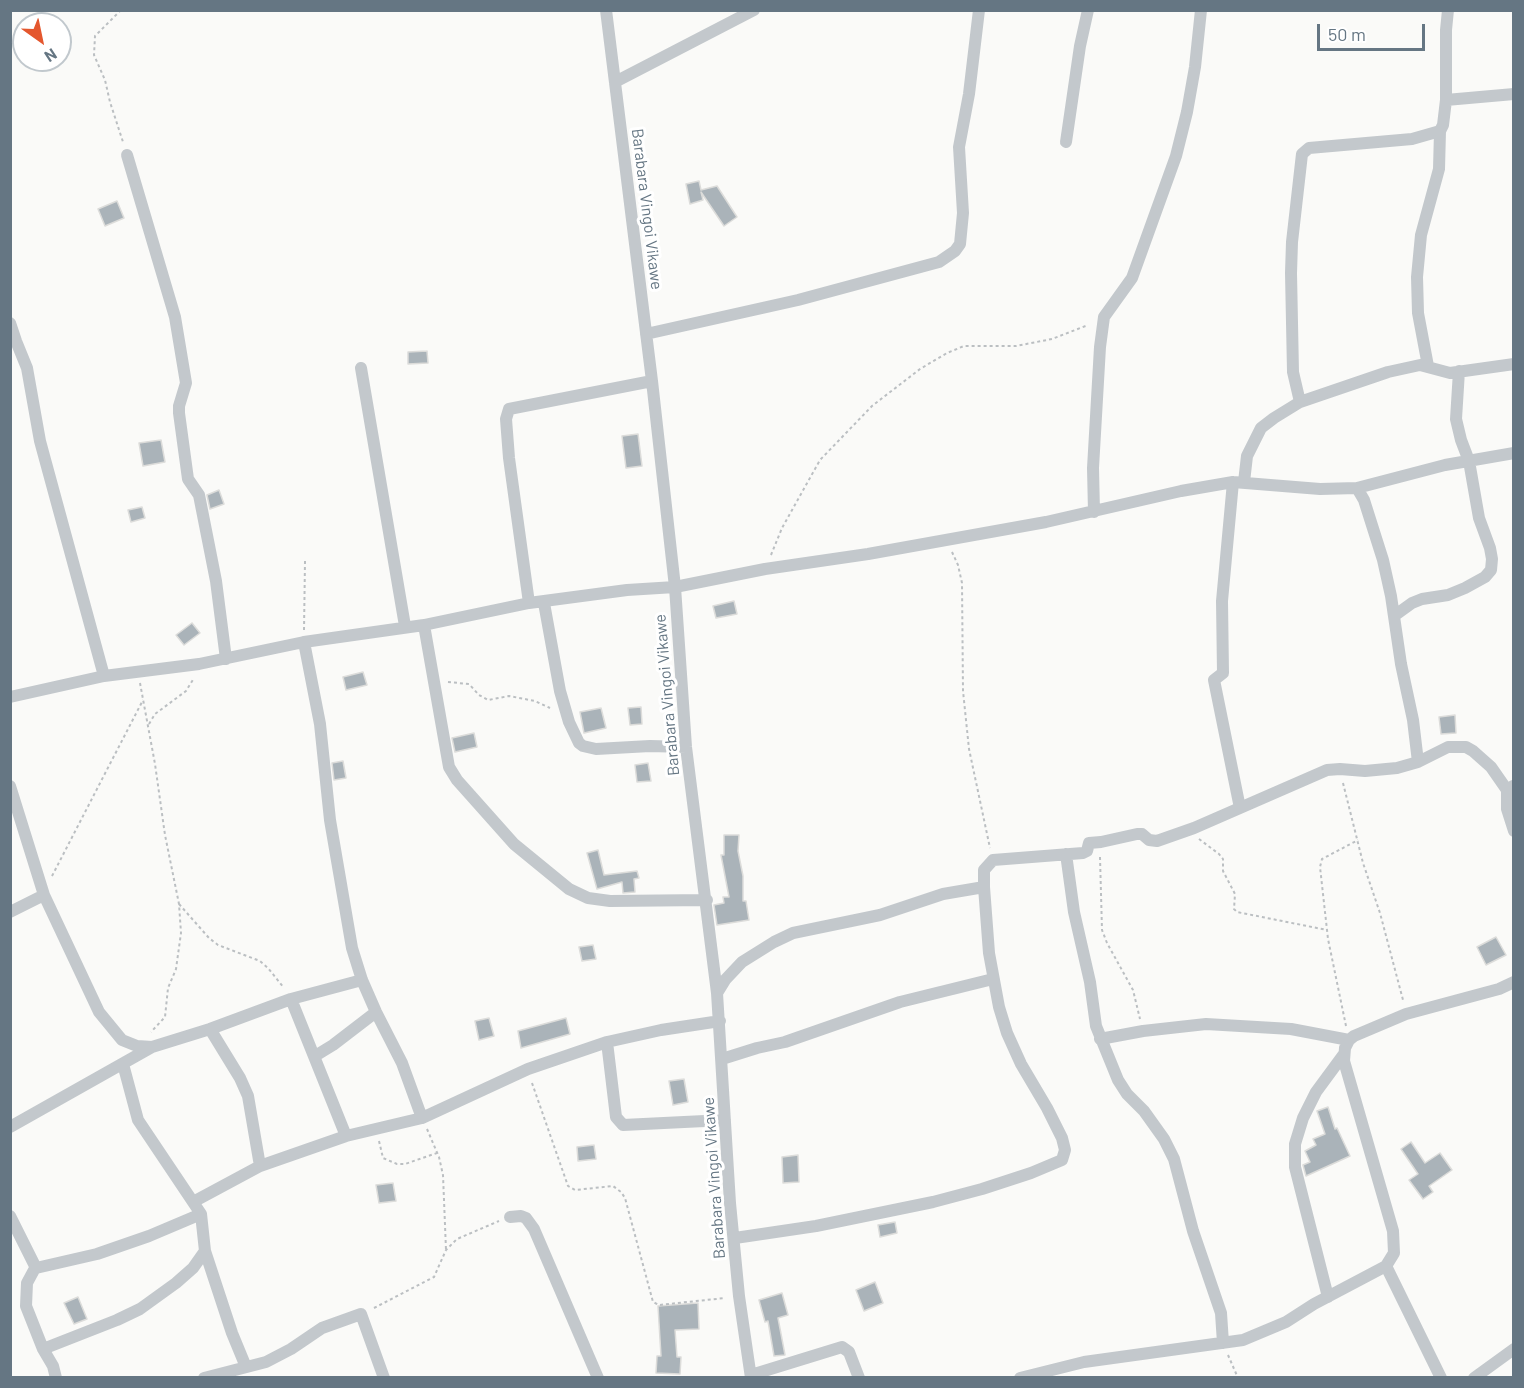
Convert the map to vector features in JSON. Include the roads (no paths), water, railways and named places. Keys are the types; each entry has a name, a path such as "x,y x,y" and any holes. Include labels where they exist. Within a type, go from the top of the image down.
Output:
{"street":[{"name":"Barabara Vingoi Vikawe","path":"606,10 675,587 686,747 720,1021 725,1120 740,1296 751,1376"},
{"path":"615,82 754,10"},
{"path":"646,334 798,300 939,262 955,251 960,244 963,213 959,147 969,94 979,10"},
{"path":"1066,142 1080,46 1088,10"},
{"path":"1094,513 1093,468 1100,347 1104,317 1132,278 1173,165 1191,90 1201,10"},
{"path":"1428,366 1418,313 1417,277 1421,235 1438,169 1440,131 1443,125 1446,100 1448,10"},
{"path":"1446,100 1514,94"},
{"path":"1300,402 1293,372 1291,283 1292,242 1302,154 1309,148 1404,140 1440,131"},
{"path":"127,155 175,317 186,383 179,413 188,479 199,495 216,581 226,659"},
{"path":"10,323 27,368 40,441 104,676"},
{"path":"1240,808 1214,680 1223,673 1222,601 1239,482 1247,456 1261,428 1300,402 1388,372 1420,365 1450,373 1514,364"},
{"path":"361,368 405,626"},
{"path":"1394,616 1422,599 1448,595 1465,588 1485,578 1491,570 1490,548 1476,506 1469,461 1456,418 1459,371"},
{"path":"529,603 509,458 506,419 509,409 652,381"},
{"path":"10,697 104,676 199,664 304,642 424,625 529,603 544,603 627,590 675,587 765,569 868,554 1094,513 1181,491 1239,482 1320,489 1357,488 1421,470 1514,453"},
{"path":"1357,488 1364,500 1383,560 1413,720 1418,762"},
{"path":"544,603 553,661 567,714 579,743 596,749 686,747"},
{"path":"424,625 449,766 453,774 514,844 569,889 588,898 652,902 706,900"},
{"path":"304,642 320,724 330,820 352,948 362,980 402,1063 422,1118"},
{"path":"735,1238 816,1226 933,1202 982,1189 1062,1160 1065,1150 1062,1138 1007,1033 993,979 989,953 984,870 993,860 1083,853 1087,851 1089,843 1137,834 1142,834 1149,840 1157,842 1327,770 1365,771 1397,768 1418,762 1448,747 1466,747 1491,767 1510,788 1507,809 1514,831"},
{"path":"10,786 44,895 99,1012 122,1040 137,1046 152,1047"},
{"path":"1066,854 1074,912 1100,1039 1118,1080 1164,1139 1174,1159 1193,1231 1221,1313 1223,1343"},
{"path":"717,993 725,980 742,962 793,933 880,915 943,894 984,887"},
{"path":"10,912 44,895"},
{"path":"722,1059 792,1040 900,1002 993,979"},
{"path":"10,1127 152,1047 210,1029 291,999 362,980"},
{"path":"1100,1039 1143,1031 1206,1024 1291,1029 1349,1040 1406,1014 1499,989 1514,982"},
{"path":"291,999 346,1136"},
{"path":"315,1056 376,1012"},
{"path":"193,1202 260,1166 346,1136 422,1118 528,1069 607,1042 661,1030 720,1021"},
{"path":"210,1029 240,1078 248,1096 260,1166"},
{"path":"1328,1297 1295,1167 1295,1144 1303,1118 1316,1092 1344,1054 1349,1040"},
{"path":"607,1042 616,1117 622,1125 725,1120"},
{"path":"1020,1377 1084,1362 1243,1340 1286,1322 1386,1266 1394,1253 1393,1231 1344,1054"},
{"path":"123,1064 138,1120 201,1214 205,1251 232,1333 246,1367"},
{"path":"56,1377 26,1306 27,1283 36,1268 97,1254 201,1214"},
{"path":"10,1215 36,1268"},
{"path":"510,1217 525,1218 534,1229 596,1377"},
{"path":"43,1349 140,1309 193,1268 205,1251"},
{"path":"1386,1266 1441,1377"},
{"path":"204,1377 275,1358 322,1328 361,1314 384,1377"},
{"path":"751,1376 842,1347 849,1352 859,1377"},
{"path":"1474,1377 1514,1349"}]}
